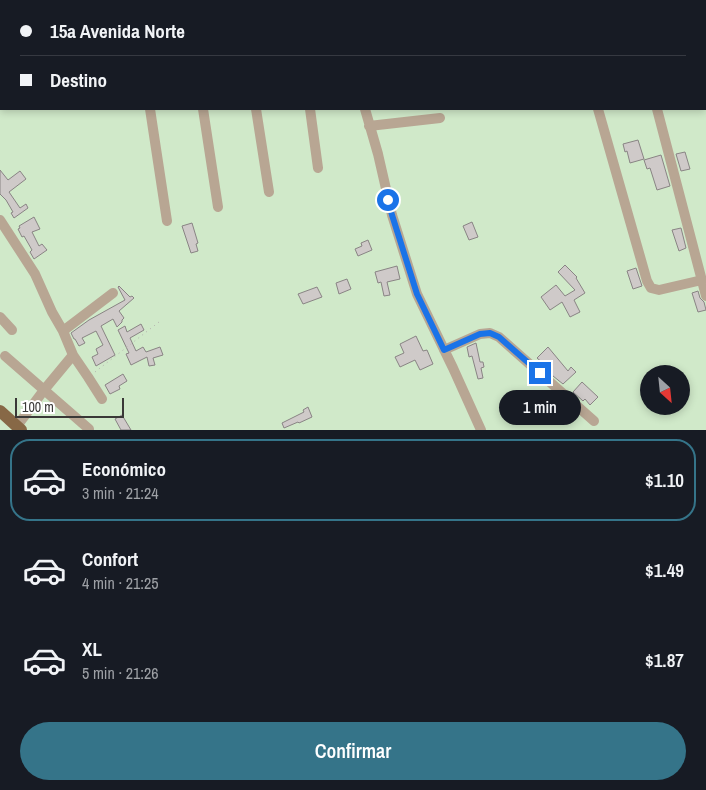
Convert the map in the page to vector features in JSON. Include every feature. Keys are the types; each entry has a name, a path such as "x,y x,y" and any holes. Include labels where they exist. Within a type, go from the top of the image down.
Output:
{"main road":[{"path":"0,411 19,428"}],"street":[{"path":"150,110 167,221"},
{"path":"203,110 218,207"},
{"path":"256,110 269,192"},
{"path":"310,110 318,168"},
{"path":"365,110 378,154 392,215 417,294 481,430"},
{"path":"598,110 647,281 651,288 659,290 702,280"},
{"path":"657,110 706,296"},
{"path":"369,126 440,118"},
{"path":"0,220 34,274 74,355 102,399"},
{"path":"63,331 112,293"},
{"path":"0,317 12,330"},
{"path":"444,350 480,334 490,333 499,337 594,421"},
{"path":"19,428 44,390 74,355"},
{"path":"5,356 89,429"}],"path":[{"path":"88,377 159,322"}],"green space":[{"path":"0,110 706,110 706,430 0,430"}],"building":[{"path":"638,140 644,159 630,163 623,144"},
{"path":"685,152 690,169 681,171 676,154"},
{"path":"661,155 670,186 657,190 650,168 647,169 644,160"},
{"path":"0,170 8,180 20,171 26,179 9,192 20,208 26,204 28,208 14,218 11,213 13,212 6,200 0,194"},
{"path":"34,217 40,229 32,232 39,246 42,244 47,250 34,259 30,252 32,250 18,229 20,228 19,226"},
{"path":"472,222 478,237 469,240 463,226"},
{"path":"192,223 198,243 196,244 198,251 191,253 182,226"},
{"path":"681,228 686,248 679,251 672,230"},
{"path":"368,240 372,250 358,256 355,249 362,246 361,243"},
{"path":"565,265 577,277 585,293 574,300 580,312 570,317 562,302 550,310 541,297 556,285 565,296 575,290 558,272"},
{"path":"397,266 400,279 387,282 390,295 384,296 381,282 378,283 375,272"},
{"path":"636,268 642,286 633,289 627,271"},
{"path":"347,279 351,289 339,294 336,283"},
{"path":"119,286 130,297 134,298 119,311 124,318 117,327 113,319 101,326 115,355 96,366 92,357 98,354 96,349 103,345 96,331 82,338 85,343 79,346 71,333 89,320 125,300"},
{"path":"317,287 322,297 303,304 298,294"},
{"path":"698,291 706,310 698,312 692,293"},
{"path":"141,324 144,330 130,338 136,351 143,347 146,352 160,347 163,355 153,358 155,365 149,366 147,357 131,365 126,354 129,353 118,330 125,326 127,332"},
{"path":"416,336 423,351 427,350 433,364 420,370 415,360 400,367 395,357 404,353 400,344"},
{"path":"476,343 480,362 483,362 484,367 481,368 483,378 478,379 472,356 469,357 467,347"},
{"path":"548,347 568,371 571,367 576,372 563,384 537,358"},
{"path":"123,374 127,381 119,386 120,389 110,394 105,385"},
{"path":"582,382 598,397 590,405 585,399 583,401 573,392"},
{"path":"308,407 312,417 284,428 282,423 304,412 303,410"},
{"path":"122,415 131,430 121,430 115,419"}],"route":[{"path":"388,200 417,294 444,350 469,338 490,333 499,337 540,373"}]}
